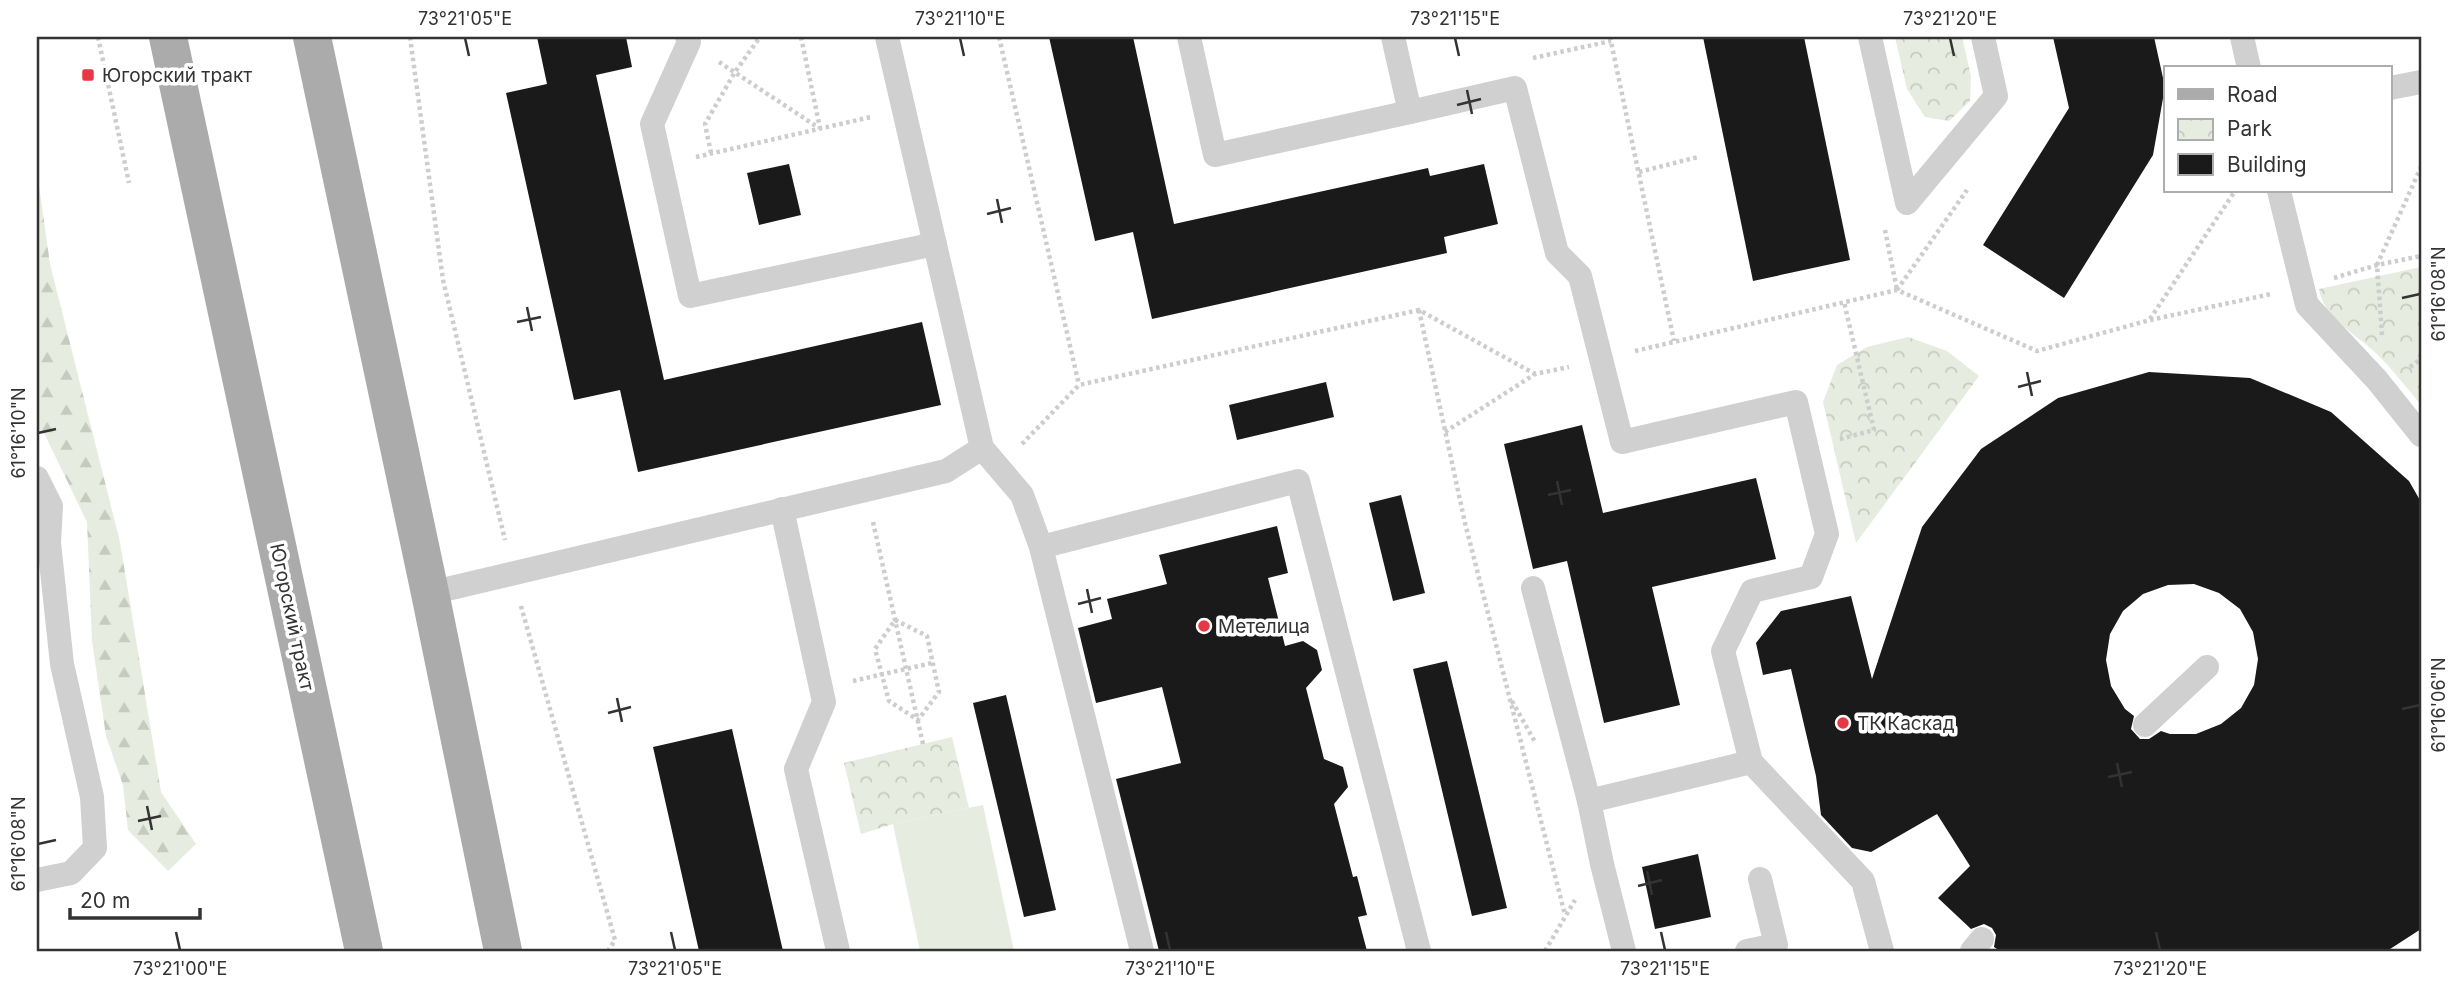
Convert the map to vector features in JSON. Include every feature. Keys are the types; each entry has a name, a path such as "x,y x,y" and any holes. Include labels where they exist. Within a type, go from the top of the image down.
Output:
{"main road":[{"name":"Югорский тракт","path":"168,37 364,951"},
{"path":"312,37 430,593 502,951"}],"lane":[{"path":"887,37 982,448 1021,495 1041,547 1142,951"},
{"path":"1189,37 1216,155 1515,88 1557,253 1580,276 1622,442 1796,402 1827,534 1811,578 1752,591 1723,651 1751,762 1863,881 1882,951"},
{"path":"1393,37 1410,112"},
{"path":"1870,37 1907,203 1996,96 1983,37"},
{"path":"2242,37 2249,66"},
{"path":"688,39 652,124 690,296 935,244"},
{"path":"2392,88 2421,82"},
{"path":"2279,192 2307,304 2377,380 2421,435"},
{"path":"430,593 946,471 982,448"},
{"path":"37,478 51,506 43,543 62,664 92,797 95,848 71,873 37,880"},
{"path":"1041,547 1298,481 1419,951"},
{"path":"782,509 824,702 796,769 838,951"},
{"path":"1533,587 1589,801 1624,951"},
{"path":"2145,726 2207,667"},
{"path":"1589,801 1751,762"},
{"path":"1747,951 1776,945 1760,879"}],"path":[{"path":"98,37 129,183"},
{"path":"410,37 443,280 512,574 615,940 608,951"},
{"path":"711,153 705,124 735,72 760,37"},
{"path":"801,37 820,129"},
{"path":"999,37 1079,385"},
{"path":"1610,37 1674,341"},
{"path":"688,39 820,129"},
{"path":"661,165 904,110"},
{"path":"1639,172 1698,157"},
{"path":"2383,341 2377,265 2421,167"},
{"path":"2150,320 2234,192"},
{"path":"1445,432 1535,374 1897,290 2037,351 2150,320 2302,288 2377,265 2421,256"},
{"path":"1844,302 1874,430"},
{"path":"1419,310 1465,523 1565,915 1545,951"},
{"path":"999,468 1079,385 1419,310 1535,374"},
{"path":"866,490 923,744"},
{"path":"895,620 927,636 939,692 918,720"},
{"path":"895,620 875,649 889,701 918,720"},
{"path":"821,688 932,663"}],"green space":[{"path":"1895,37 1962,37 1971,76 1970,101 1949,121 1925,117 1907,89"},
{"path":"37,171 50,264 120,542 161,792 196,844 168,871 128,830 123,785 106,736 92,641 87,522 45,435 37,430"},
{"path":"2421,267 2421,405 2377,354 2334,317 2319,289"},
{"path":"1908,337 1947,351 1979,376 1856,543 1823,402 1837,365 1867,347"},
{"path":"952,737 969,808 893,824 861,834 844,763"},
{"path":"983,805 1014,951 920,951 893,824"}],"building":[{"path":"537,37 626,37 632,67 596,75 664,380 922,322 941,405 638,472 620,390 574,400 506,93 547,84"},
{"path":"1049,37 1133,37 1174,224 1428,168 1430,176 1484,164 1498,224 1444,237 1447,253 1152,319 1133,232 1095,241"},
{"path":"1703,37 1804,37 1850,260 1753,281"},
{"path":"2053,37 2154,37 2164,93 2153,155 2064,298 1983,245 2069,108"},
{"path":"789,164 801,215 759,225 747,173"},
{"path":"2149,372 2250,378 2331,412 2409,481 2421,502 2421,929 2387,951 2000,951 1994,947 1996,935 1992,928 1984,924 1971,929 1938,898 1970,866 1937,814 1871,852 1852,848 1821,815 1816,776 1791,669 1763,675 1756,643 1781,611 1851,596 1872,679 1922,527 1981,449 2058,398","holes":["2194,584 2219,593 2240,609 2253,632 2258,659 2254,685 2241,708 2221,724 2196,734 2170,734 2161,731 2149,739 2140,739 2131,729 2134,716 2125,709 2111,686 2106,660 2110,634 2123,611 2143,594 2168,585"]},
{"path":"1326,382 1334,417 1237,440 1229,405"},
{"path":"1582,425 1603,513 1756,478 1776,559 1652,587 1680,705 1604,723 1567,561 1533,569 1504,444"},
{"path":"1401,495 1425,593 1393,601 1369,503"},
{"path":"1277,526 1288,573 1268,578 1285,646 1303,641 1317,650 1322,670 1306,688 1324,759 1343,767 1348,787 1334,804 1353,877 1357,876 1367,915 1358,917 1367,951 1159,951 1116,779 1181,763 1162,687 1096,703 1078,628 1112,619 1107,599 1167,584 1159,555"},
{"path":"1447,661 1507,908 1472,916 1413,669"},
{"path":"1006,695 1056,910 1024,917 973,703"},
{"path":"732,729 783,951 699,951 653,747"},
{"path":"1698,854 1711,917 1655,929 1642,867"}],"place":[{"name":"Югорский тракт","path":"88,75"},
{"name":"Метелица","path":"1204,626"},
{"name":"ТК Каскад","path":"1843,723"}]}
